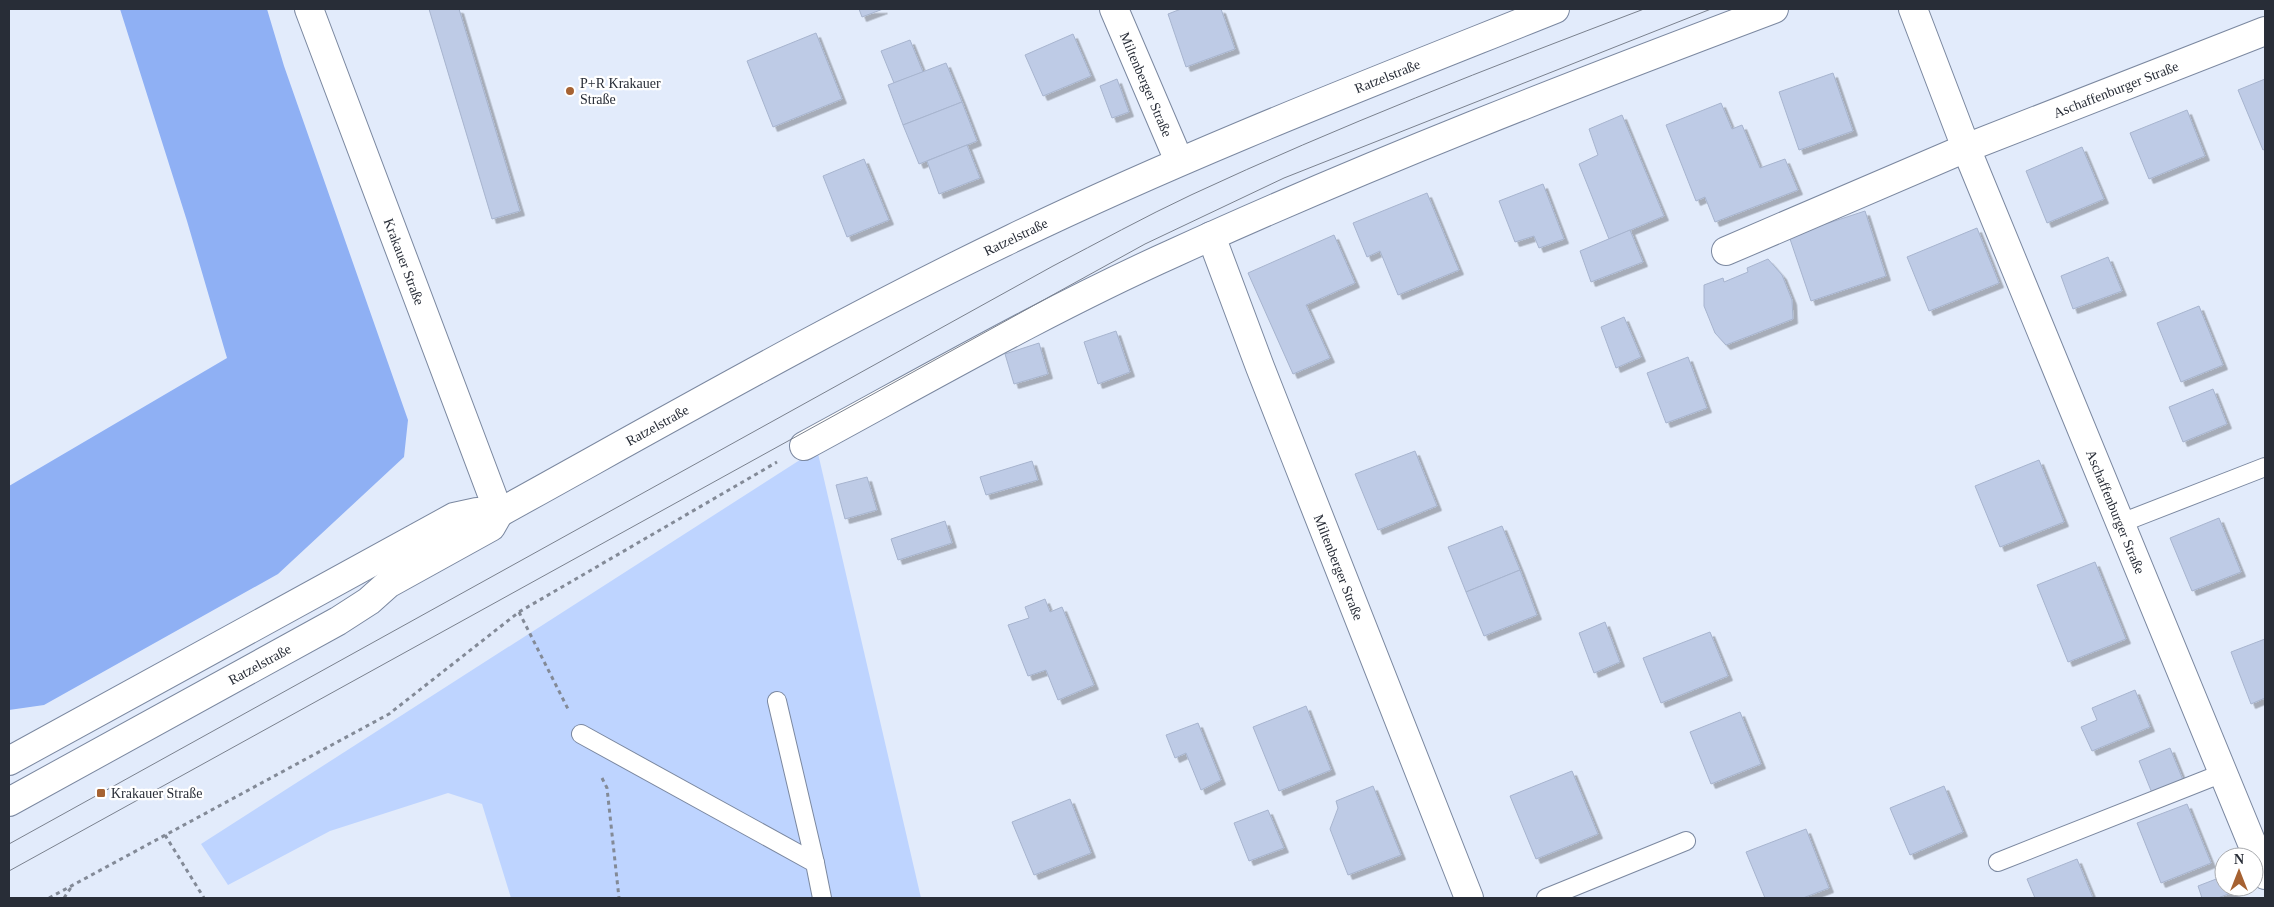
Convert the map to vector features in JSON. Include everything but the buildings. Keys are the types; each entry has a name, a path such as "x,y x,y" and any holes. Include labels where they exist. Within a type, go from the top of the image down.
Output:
{"street":[{"name":"Krakauer Straße","path":"310,9 499,514"},
{"name":"Miltenberger Straße","path":"1114,9 1178,161"},
{"name":"Ratzelstraße","path":"9,802 338,621 369,601 388,584 491,527 499,514 854,318 1012,238 1178,161 1555,9"},
{"path":"804,446 1024,328 1133,272 1211,236 1320,187 1541,97 1774,9"},
{"name":"Aschaffenburger Straße","path":"1913,9 1966,148 2265,875"},
{"name":"Aschaffenburger Straße","path":"1726,251 1966,148 2265,31"},
{"name":"Miltenberger Straße","path":"1211,236 1263,376 1469,898"},
{"path":"9,761 454,517 477,512 499,514"}],"lane":[{"path":"2120,523 2265,467"},
{"path":"777,701 822,898"},
{"path":"581,734 815,863"},
{"path":"1998,862 2223,773"},
{"path":"1546,898 1686,841"}],"path":[{"path":"49,898 389,714 519,612 804,446"},
{"path":"165,835 204,898"},
{"path":"64,898 72,886"}],"shaded area":[{"path":"120,9 267,9 284,66 408,420 404,457 278,574 44,705 9,710 9,486 227,358 187,221"},
{"path":"817,449 921,898 511,898 482,804 448,793 330,831 228,885 201,844"}],"tram line":[{"path":"9,844 1053,266 1139,221 1191,195 1359,121 1644,9"},
{"path":"9,871 1145,244 1284,178 1711,9"}],"place":[{"name":"P+R Krakauer Straße","path":"570,91"},
{"name":"Krakauer Straße","path":"101,793"}]}
